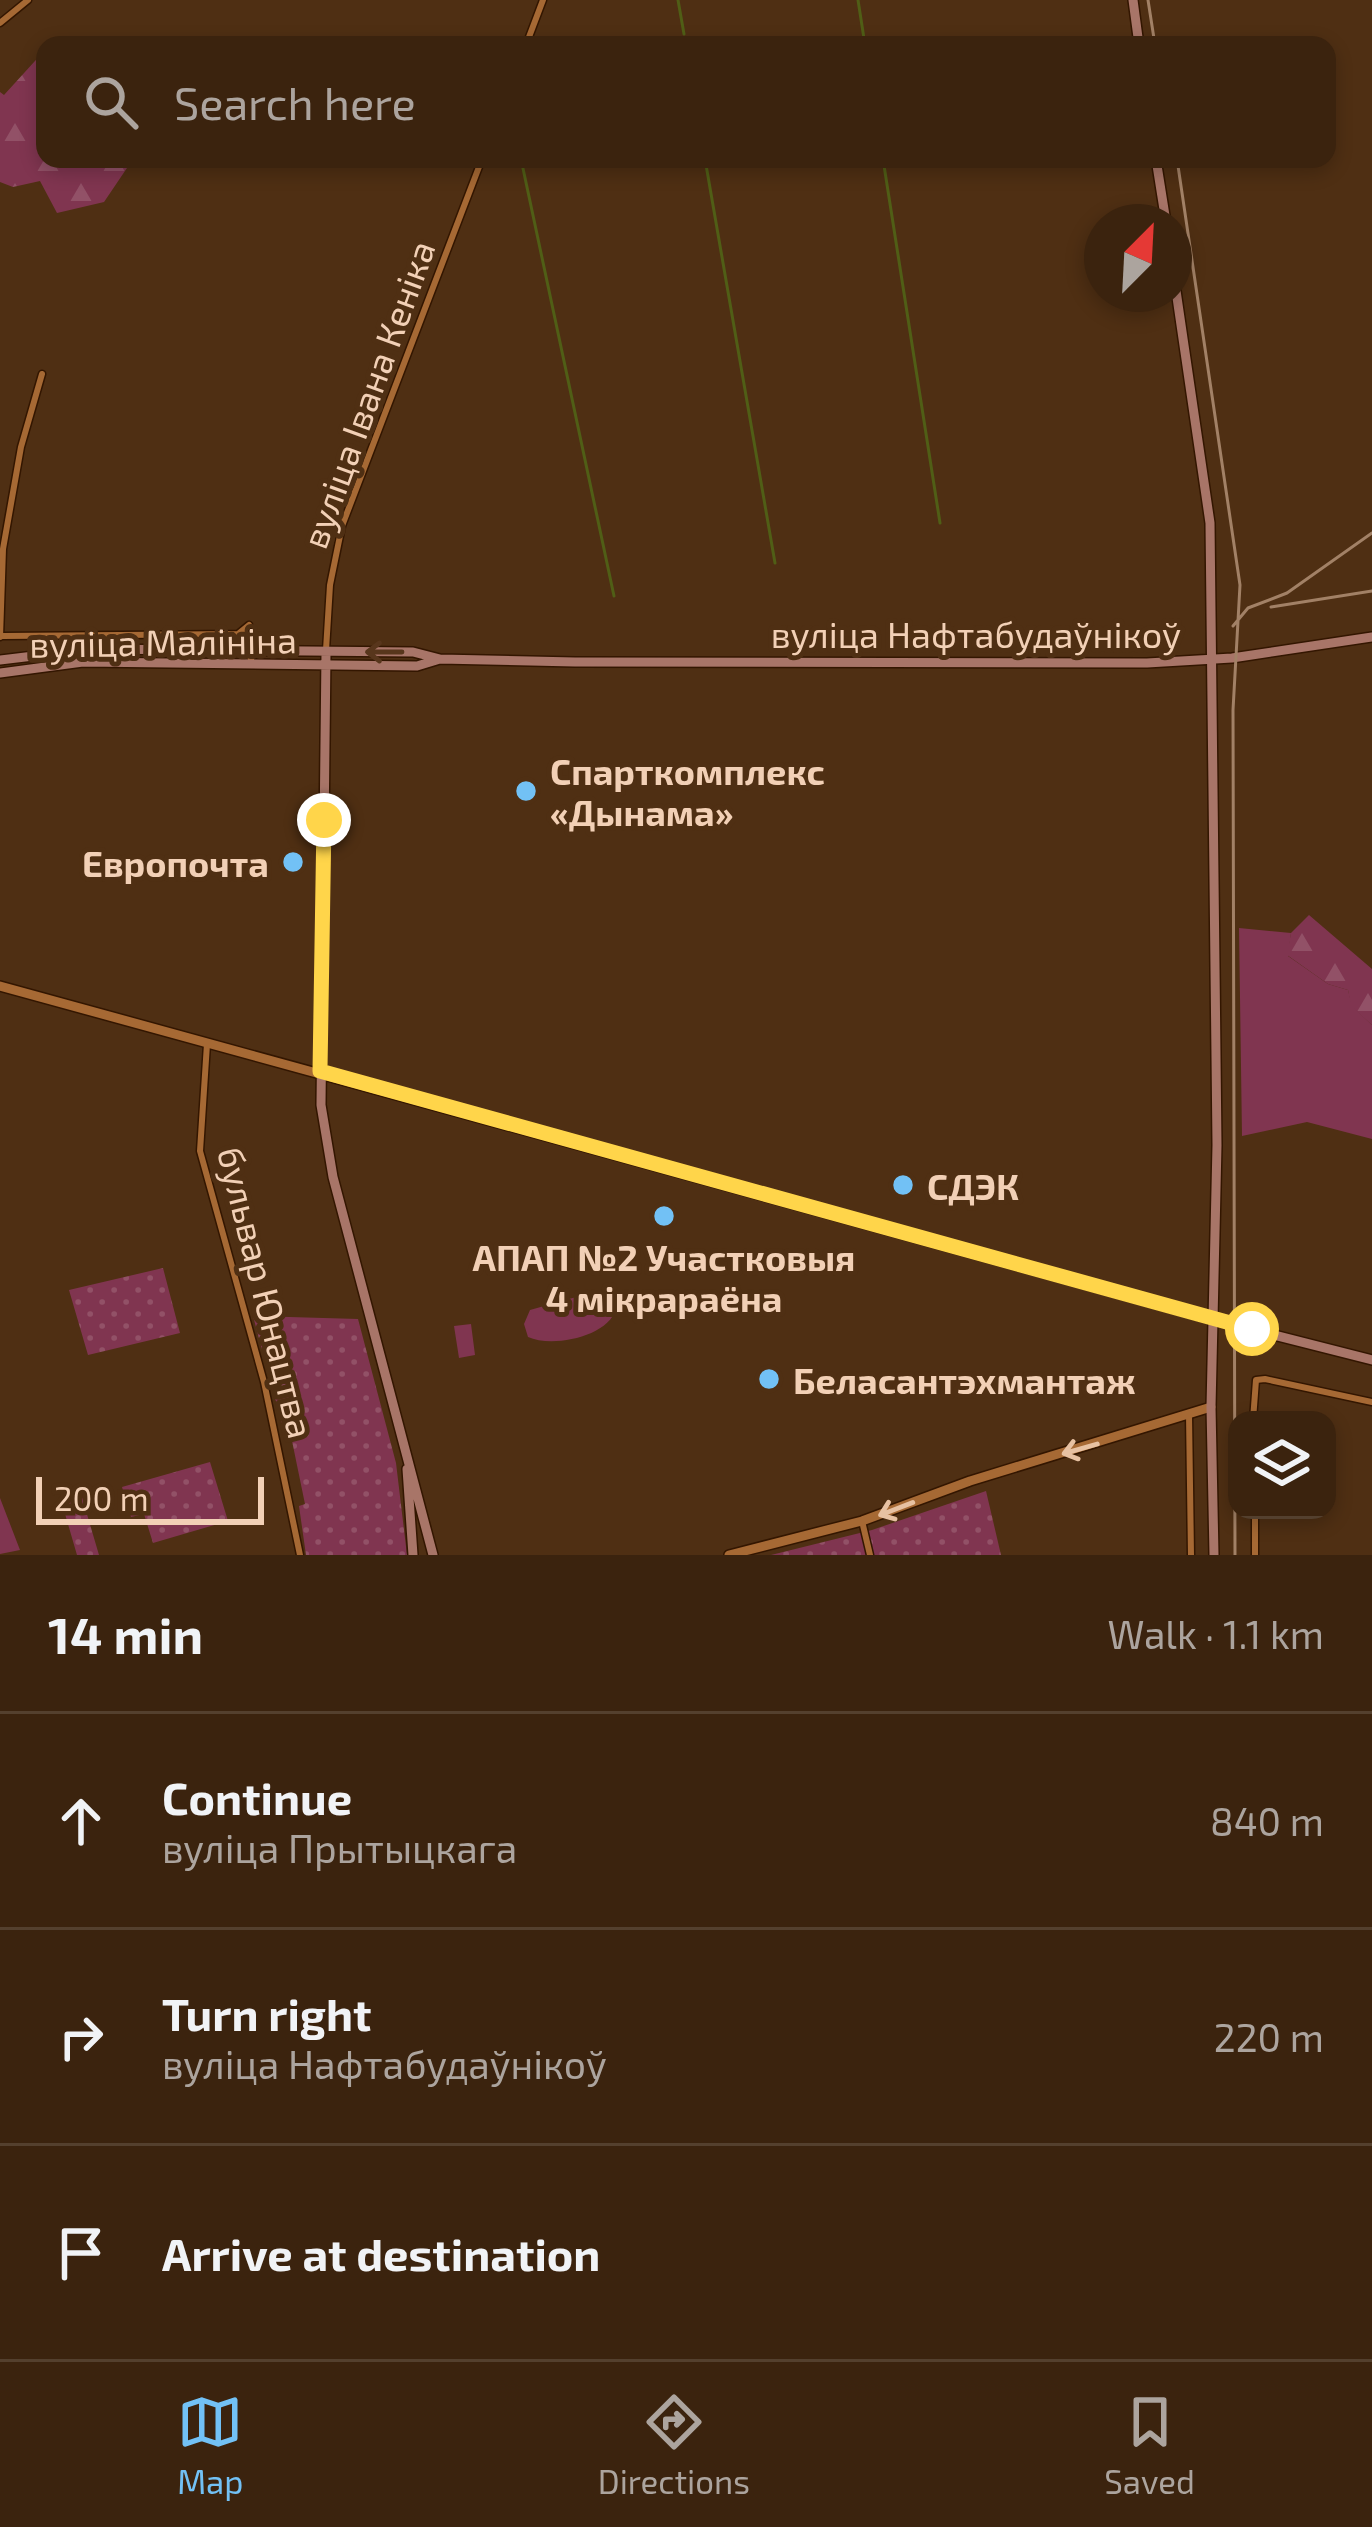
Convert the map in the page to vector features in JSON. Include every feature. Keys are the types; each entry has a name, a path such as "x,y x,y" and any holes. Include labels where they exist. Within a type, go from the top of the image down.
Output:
{"main road":[{"path":"1133,0 1138,36"},
{"path":"1157,168 1163,204"},
{"path":"1179,312 1210,523 1209,658 1372,637"},
{"name":"вуліца Малініна","path":"0,660 92,649 326,653"},
{"path":"326,653 320,1071 333,1177 433,1555"},
{"name":"вуліца Нафтабудаўнікоў","path":"326,653 420,653 440,659 1045,664 1209,658 1214,1555"},
{"name":"вуліца Нафтабудаўнікоў","path":"327,666 417,666 440,659"},
{"name":"вуліца Малініна","path":"0,673 83,662 327,666"},
{"path":"1215,1320 1372,1360"},
{"path":"407,1457 413,1555"}],"street":[{"path":"0,23 28,0"},
{"path":"529,36 543,0"},
{"name":"вуліца Івана Кеніка","path":"326,653 330,584 342,526 479,168"},
{"name":"вуліца Малініна","path":"42,374 3,548 2,637 247,629 251,652"},
{"path":"251,652 252,665"},
{"path":"0,986 1215,1320"},
{"name":"бульвар Юнацтва","path":"207,1040 200,1151 265,1382 300,1555"},
{"path":"1254,1411 1256,1381 1372,1402"},
{"path":"729,1555 862,1521 970,1481 1211,1408"},
{"path":"1189,1415 1191,1555"},
{"path":"1255,1519 1256,1555"},
{"path":"862,1521 870,1555"}],"green space":[{"path":"36,60 36,168 127,168 104,202 57,213 40,181 13,187 0,182 0,92 4,95"},
{"path":"1309,915 1372,969 1372,1025 1351,1006 1348,990 1328,984 1287,955 1291,933"},
{"path":"1239,928 1291,933 1288,956 1328,984 1348,990 1352,1006 1372,1025 1372,1139 1307,1122 1242,1136"},
{"path":"163,1268 180,1333 88,1355 69,1290"},
{"path":"594,1292 609,1297 616,1309 602,1327 564,1340 528,1337 524,1324 530,1310"},
{"path":"253,1316 358,1319 396,1463 407,1555 306,1555 299,1506 305,1504 291,1436 285,1435"},
{"path":"471,1324 475,1355 459,1358 454,1326"},
{"path":"210,1462 228,1521 153,1543 144,1514 131,1517 122,1487"},
{"path":"986,1491 1001,1555 771,1555 872,1530"},
{"path":"81,1494 99,1555 77,1555 61,1500"},
{"path":"0,1498 20,1550 0,1554"}],"waterway":[{"path":"678,0 684,34"},
{"path":"858,0 864,36"},
{"path":"523,168 614,596"},
{"path":"707,168 775,563"},
{"path":"884,168 940,523"}],"tram line":[{"path":"1148,0 1154,36"},
{"path":"1178,168 1240,585 1233,710 1235,1555"},
{"path":"1233,626 1248,608 1287,593 1372,533"},
{"path":"1271,607 1372,591"}],"place":[{"name":"Спарткомплекс «Дынама»","path":"526,791"},
{"name":"Европочта","path":"293,862"},
{"name":"СДЭК","path":"903,1185"},
{"name":"АПАП №2 Участковыя 4 мікрараёна","path":"664,1216"},
{"name":"Беласантэхмантаж","path":"769,1379"}],"route":[{"path":"324,820 320,1071 1252,1329"}]}
